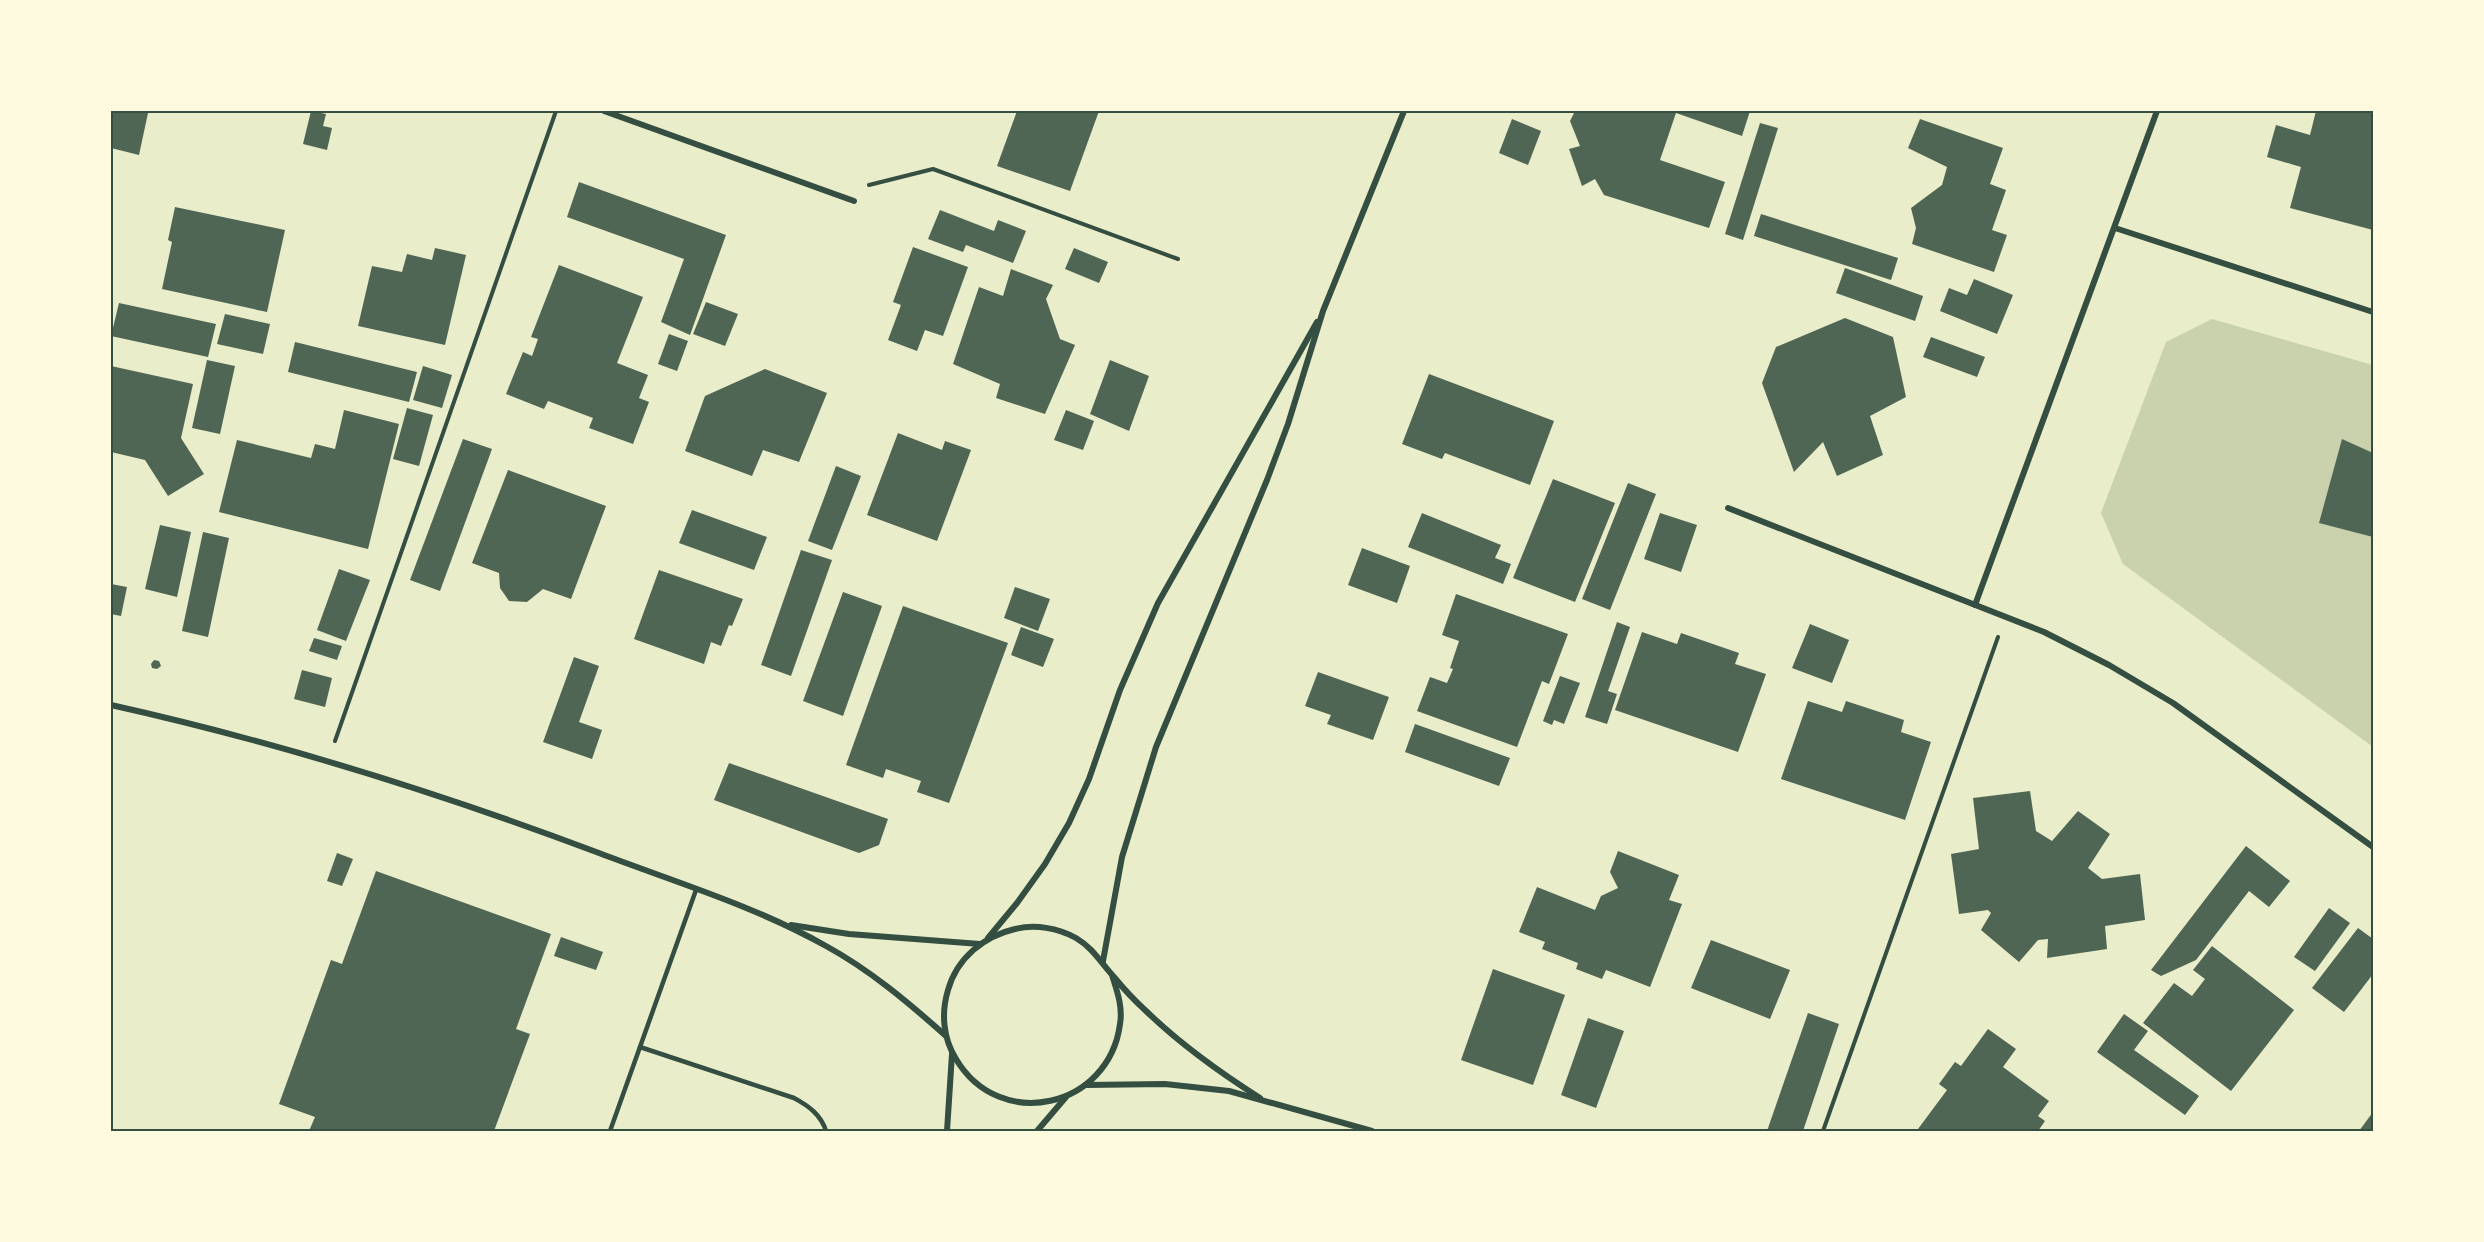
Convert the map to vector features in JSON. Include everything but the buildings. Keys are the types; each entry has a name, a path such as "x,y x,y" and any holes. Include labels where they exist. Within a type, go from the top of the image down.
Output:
{"street":[{"path":"604,111 854,201"},
{"path":"1103,961 1122,857 1156,747 1267,480 1323,311 1404,111"},
{"path":"1975,604 2157,111"},
{"path":"2115,228 2373,312"},
{"path":"987,939 1024,893 1069,823 1089,779 1119,690 1158,603 1323,311"},
{"path":"1728,508 2044,632 2109,665 2173,703 2373,847"},
{"path":"111,705 234,735 327,762 532,829 785,924 828,947 870,974 946,1036"},
{"path":"785,924 849,934 980,944"},
{"path":"1112,975 1119,998 1119,1030 1115,1046 1104,1068 1086,1085 1068,1096 1049,1102 1029,1103 1001,1098 976,1083 962,1070 952,1053 946,1036 944,1002 959,965 980,944 1003,931 1021,927 1049,929 1075,938 1090,948 1145,1010 1181,1042 1219,1072 1260,1098"},
{"path":"947,1131 952,1053"},
{"path":"1086,1085 1197,1087 1260,1098 1372,1131"},
{"path":"1037,1131 1068,1096"}],"lane":[{"path":"610,1131 696,890"},
{"path":"640,1047 795,1098 817,1115 826,1131"}],"path":[{"path":"327,762 556,111"},
{"path":"833,194 933,169 1178,259"},
{"path":"1823,1131 2005,616"}],"green space":[{"path":"2212,319 2373,365 2373,747 2123,564 2101,513 2166,342"}]}
